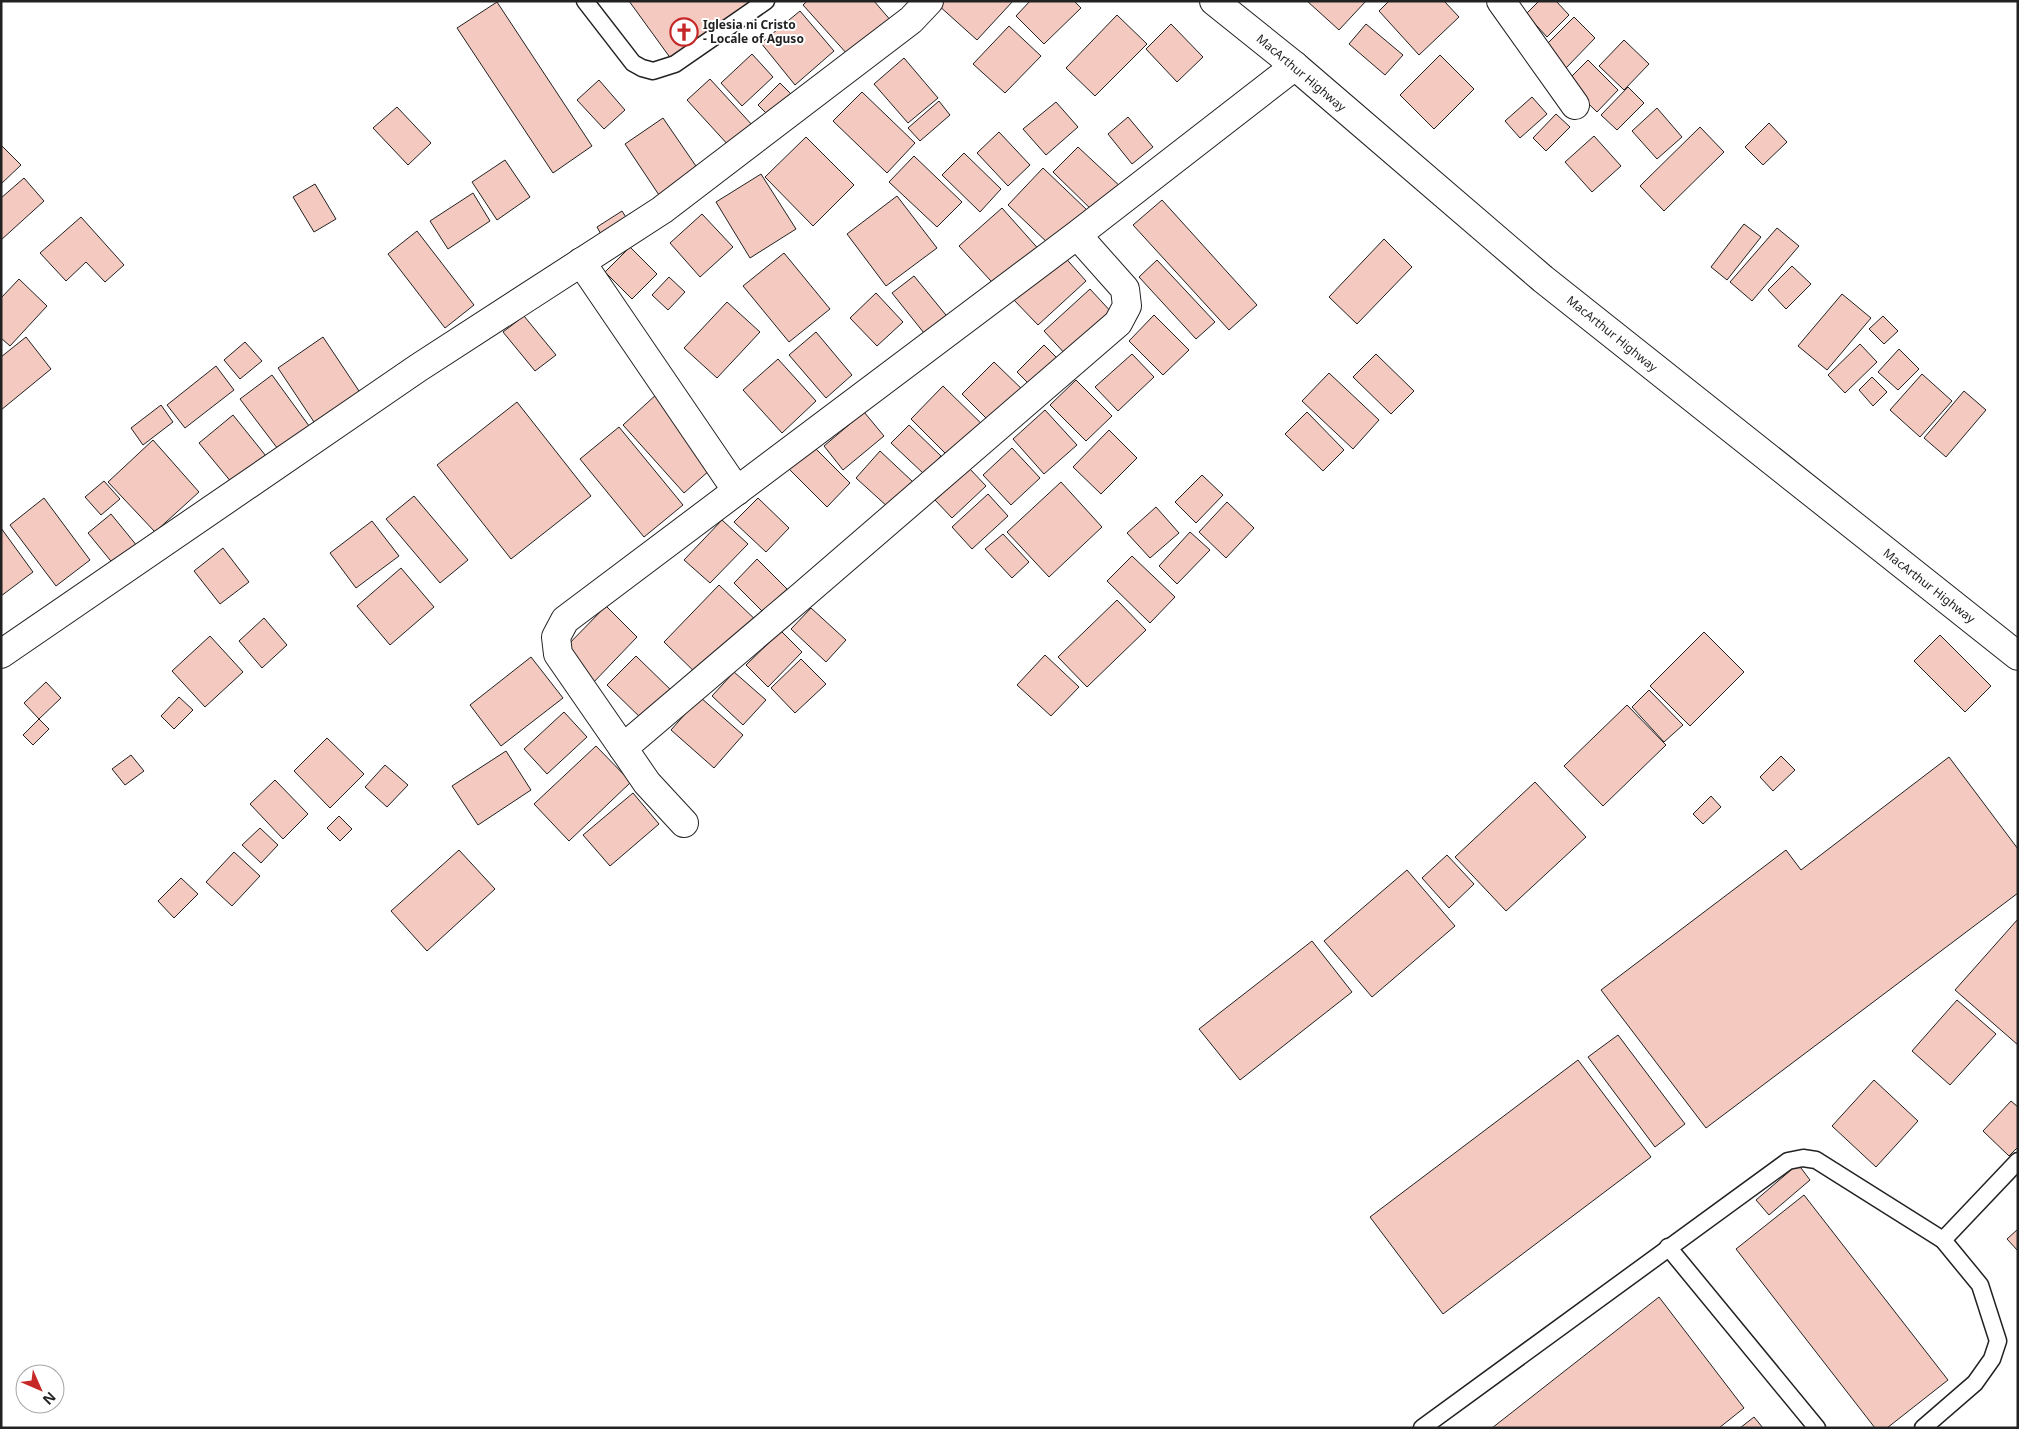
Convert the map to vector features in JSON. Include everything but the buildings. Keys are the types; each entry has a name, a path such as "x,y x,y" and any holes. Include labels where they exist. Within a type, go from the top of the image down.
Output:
{"main road":[{"path":"1,654 418,368 662,210 911,20 929,1"},
{"name":"MacArthur Highway","path":"1214,1 1295,66 1543,279 2018,656"},
{"path":"1501,1 1576,105"},
{"path":"684,822 647,783 558,654 556,638 565,620 1077,234 1295,66"},
{"path":"623,748 812,588 1118,323 1127,306 1125,289 1077,234"},
{"path":"581,262 736,491"}],"lane":[{"path":"585,1 633,63 653,71 675,64 766,1"},
{"path":"1422,1428 1668,1247 1788,1162 1804,1158 1816,1160 1943,1240 1980,1285 1998,1341 1992,1359 1975,1382 1923,1428"},
{"path":"1943,1240 2018,1161"},
{"path":"1668,1247 1817,1428"}],"place":[{"name":"Iglesia ni Cristo - Locale of Aguso","path":"684,32"}]}
